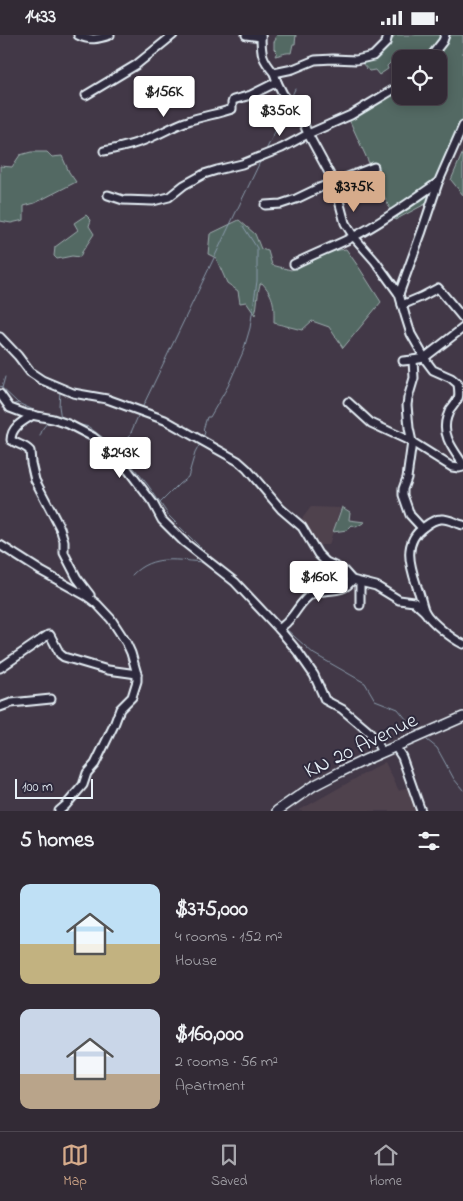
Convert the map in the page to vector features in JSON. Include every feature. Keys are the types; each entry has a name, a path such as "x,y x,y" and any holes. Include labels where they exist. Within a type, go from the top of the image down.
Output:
{"main road":[{"name":"KN 20 Avenue","path":"277,811 313,786 360,762 463,717"}],"street":[{"path":"78,35 85,39 96,39 110,35"},
{"path":"86,95 136,65 173,35"},
{"path":"246,35 261,36 265,63 274,73 283,94 298,113 334,182 345,223 399,294 411,334 424,358 433,370 451,377 458,384 460,396 445,422 446,435 463,466 459,468 452,467 412,441 376,426 348,402"},
{"path":"274,73 293,69 315,59 356,61 373,56 386,43 388,35"},
{"path":"436,50 445,35"},
{"path":"104,151 140,142 170,127 232,109 233,100 251,95 277,82"},
{"path":"108,195 123,201 153,201 169,197 184,185 204,174 250,161 282,148 308,133 351,115 392,90"},
{"path":"399,294 438,183 463,126"},
{"path":"265,205 296,199 374,167"},
{"path":"294,264 354,237 389,217 438,183"},
{"path":"402,305 438,288 463,318"},
{"path":"403,361 424,358 463,328"},
{"path":"0,337 30,372 42,380 72,393 107,399 165,420 238,461 281,509 302,527 318,554 326,562 343,570 356,581 376,586 399,600 414,602 447,635 463,644"},
{"path":"413,360 414,378 408,398 409,428 412,441 407,478 403,489 410,515 422,528"},
{"path":"0,394 10,409 68,424 92,437 107,448 128,470 153,503 162,520 184,542 235,582 279,629 312,671 325,700 342,709 368,731 382,752"},
{"path":"33,415 15,428 11,440 16,444 25,446 30,451 35,480 60,528 66,558 77,578 90,595 88,597"},
{"path":"425,611 412,569 410,557 411,542 422,528 439,519 446,519 463,525"},
{"path":"0,545 97,604 119,630 131,653 137,674 136,688 132,697 120,709 95,764 87,773 83,785 66,805 58,811"},
{"path":"356,581 360,605"},
{"path":"279,629 310,595 321,591 340,589 356,581"},
{"path":"0,669 50,635 60,654 64,657 108,670 137,674"},
{"path":"0,707 11,703 51,699"},
{"path":"395,746 402,757 421,811"}],"shaded area":[{"path":"311,507 340,508 329,545 317,545 301,520"},
{"path":"385,762 399,791 410,786 418,811 298,811"}],"green space":[{"path":"277,35 296,35 291,53 275,56 277,52 274,49 274,42"},
{"path":"395,35 463,35 463,122 431,201 395,220 347,115 368,105 392,87 392,105 447,105 447,50 392,50 392,61 387,66 388,69 379,75 375,70 369,71 360,61 382,53"},
{"path":"31,152 47,152 52,157 62,156 76,182 35,203 24,206 24,220 11,223 0,221 0,166 12,167 20,155"},
{"path":"463,152 463,195 451,180"},
{"path":"86,215 91,220 89,226 94,234 80,257 72,256 57,259 54,256 55,247 78,230 74,223"},
{"path":"239,220 255,234 261,249 268,251 272,265 291,270 332,251 346,249 381,302 343,348 329,327 312,321 302,330 274,323 273,302 262,283 259,288 255,315 246,302 240,303 238,291 227,283 216,258 208,254 210,234"},
{"path":"342,507 350,512 349,520 365,522 356,527 352,525 347,530 333,532"}],"waterway":[{"path":"290,100 295,89"},
{"path":"265,152 288,106"},
{"path":"142,408 261,160"},
{"path":"203,438 207,417 210,417 228,386 243,352 250,328 257,281 257,248 243,226"},
{"path":"2,388 5,377"},
{"path":"0,386 18,403 40,413"},
{"path":"60,392 59,406 61,419"},
{"path":"11,406 18,403"},
{"path":"124,455 126,444 139,414"},
{"path":"40,436 48,422"},
{"path":"73,423 89,427 120,451 148,485 169,516 211,558 236,578"},
{"path":"160,503 188,477 195,453 200,444"},
{"path":"132,575 140,568 157,561 205,562"},
{"path":"266,610 281,624"},
{"path":"286,629 314,654 365,683 375,700 398,709 419,732"},
{"path":"427,740 437,748 454,779 463,790"}]}
